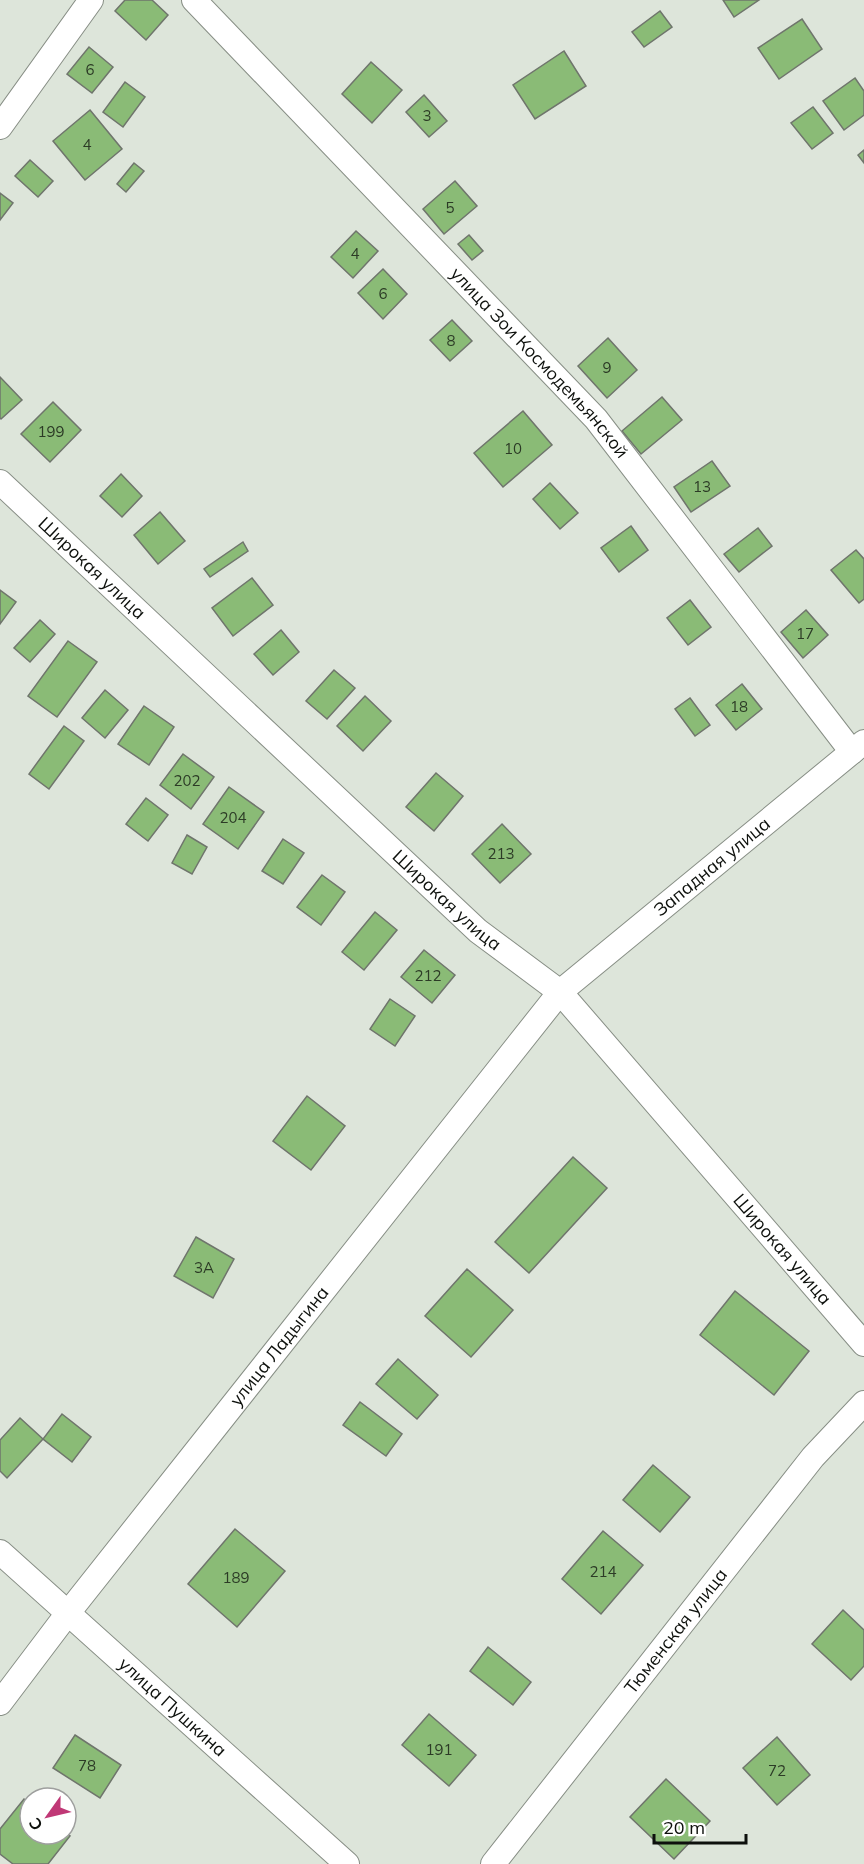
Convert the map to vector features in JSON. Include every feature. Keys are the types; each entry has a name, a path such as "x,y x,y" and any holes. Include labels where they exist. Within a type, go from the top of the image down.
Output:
{"street":[{"path":"0,127 91,0"},
{"name":"улица Зои Космодемьянской","path":"194,0 596,419 858,747"},
{"name":"Широкая улица","path":"0,482 478,931 560,992 864,1344"},
{"name":"Западная улица","path":"560,992 858,747"},
{"name":"улица Ладыгина","path":"0,1703 68,1613 560,992"},
{"name":"Тюменская улица","path":"493,1864 813,1456 864,1403"},
{"name":"улица Пушкина","path":"0,1552 346,1864"}],"building":[{"path":"125,0 152,0 168,15 146,40 115,11"},
{"path":"723,0 759,0 734,17"},
{"path":"660,11 672,27 644,47 632,32"},
{"path":"802,19 822,49 779,79 758,48"},
{"path":"89,47 113,67 92,93 67,74"},
{"path":"564,51 586,86 535,119 513,85"},
{"path":"371,62 402,90 372,123 342,94"},
{"path":"855,78 864,91 864,115 844,130 823,101"},
{"path":"125,82 145,97 123,127 103,112"},
{"path":"424,95 447,121 429,137 406,112"},
{"path":"813,107 833,133 812,149 791,123"},
{"path":"90,110 122,149 85,180 53,141"},
{"path":"864,150 864,163 858,155"},
{"path":"30,160 53,181 38,197 15,176"},
{"path":"134,163 144,171 126,192 117,184"},
{"path":"455,181 477,206 444,234 423,209"},
{"path":"0,193 13,203 0,220"},
{"path":"356,231 378,251 353,278 331,257"},
{"path":"469,235 483,251 472,260 458,244"},
{"path":"383,269 407,294 383,319 358,293"},
{"path":"452,320 472,341 450,361 430,340"},
{"path":"608,338 637,370 607,398 578,366"},
{"path":"0,377 22,400 1,419 0,418"},
{"path":"662,397 682,420 641,454 622,431"},
{"path":"53,402 81,430 50,462 21,434"},
{"path":"523,411 552,445 503,487 474,453"},
{"path":"712,461 730,486 691,512 674,487"},
{"path":"121,474 142,496 122,517 100,496"},
{"path":"550,483 578,513 560,529 533,499"},
{"path":"160,512 185,541 158,564 134,535"},
{"path":"631,526 648,550 619,572 601,548"},
{"path":"758,528 772,546 739,572 724,554"},
{"path":"243,542 248,551 210,577 204,569"},
{"path":"856,550 864,559 864,599 859,603 831,570"},
{"path":"252,578 273,605 233,636 212,608"},
{"path":"0,590 16,602 0,624"},
{"path":"690,600 711,627 688,645 667,618"},
{"path":"806,610 828,635 803,658 781,632"},
{"path":"40,620 55,634 30,662 14,648"},
{"path":"281,630 299,652 273,675 254,654"},
{"path":"68,641 97,662 57,717 28,696"},
{"path":"334,670 355,688 327,719 306,701"},
{"path":"742,684 762,709 736,730 716,705"},
{"path":"105,690 128,710 105,738 82,718"},
{"path":"365,696 391,721 363,751 337,726"},
{"path":"690,698 710,725 695,736 675,709"},
{"path":"144,706 174,727 149,765 118,744"},
{"path":"64,726 84,741 49,789 29,774"},
{"path":"183,754 214,777 191,809 160,785"},
{"path":"436,773 463,796 434,831 406,807"},
{"path":"229,787 264,812 238,849 203,824"},
{"path":"146,798 168,815 148,841 126,824"},
{"path":"502,824 531,854 500,883 472,854"},
{"path":"187,835 207,847 192,874 172,863"},
{"path":"283,839 304,853 283,884 262,871"},
{"path":"322,875 345,892 321,925 297,907"},
{"path":"375,912 397,930 364,970 342,952"},
{"path":"424,950 455,975 432,1003 401,977"},
{"path":"390,999 415,1016 395,1046 370,1029"},
{"path":"307,1096 345,1126 311,1170 273,1141"},
{"path":"573,1157 607,1188 529,1273 495,1242"},
{"path":"196,1237 234,1259 213,1298 174,1276"},
{"path":"467,1269 513,1310 471,1357 425,1316"},
{"path":"735,1291 809,1351 774,1395 700,1335"},
{"path":"398,1359 438,1395 417,1419 376,1384"},
{"path":"360,1402 402,1434 386,1456 343,1425"},
{"path":"62,1414 91,1437 72,1462 43,1439"},
{"path":"20,1418 43,1439 7,1478 0,1471 0,1440"},
{"path":"653,1465 690,1497 660,1532 623,1500"},
{"path":"235,1529 285,1571 237,1627 188,1584"},
{"path":"603,1531 643,1565 601,1614 562,1579"},
{"path":"843,1610 864,1630 864,1666 851,1680 812,1644"},
{"path":"488,1647 531,1682 513,1705 470,1671"},
{"path":"429,1714 476,1755 449,1786 402,1745"},
{"path":"75,1735 121,1765 100,1798 53,1768"},
{"path":"777,1737 810,1775 777,1805 743,1768"},
{"path":"666,1779 710,1821 674,1859 630,1817"},
{"path":"18,1806 18,1846 62,1846 48,1864 13,1864 0,1854 0,1829"}]}
